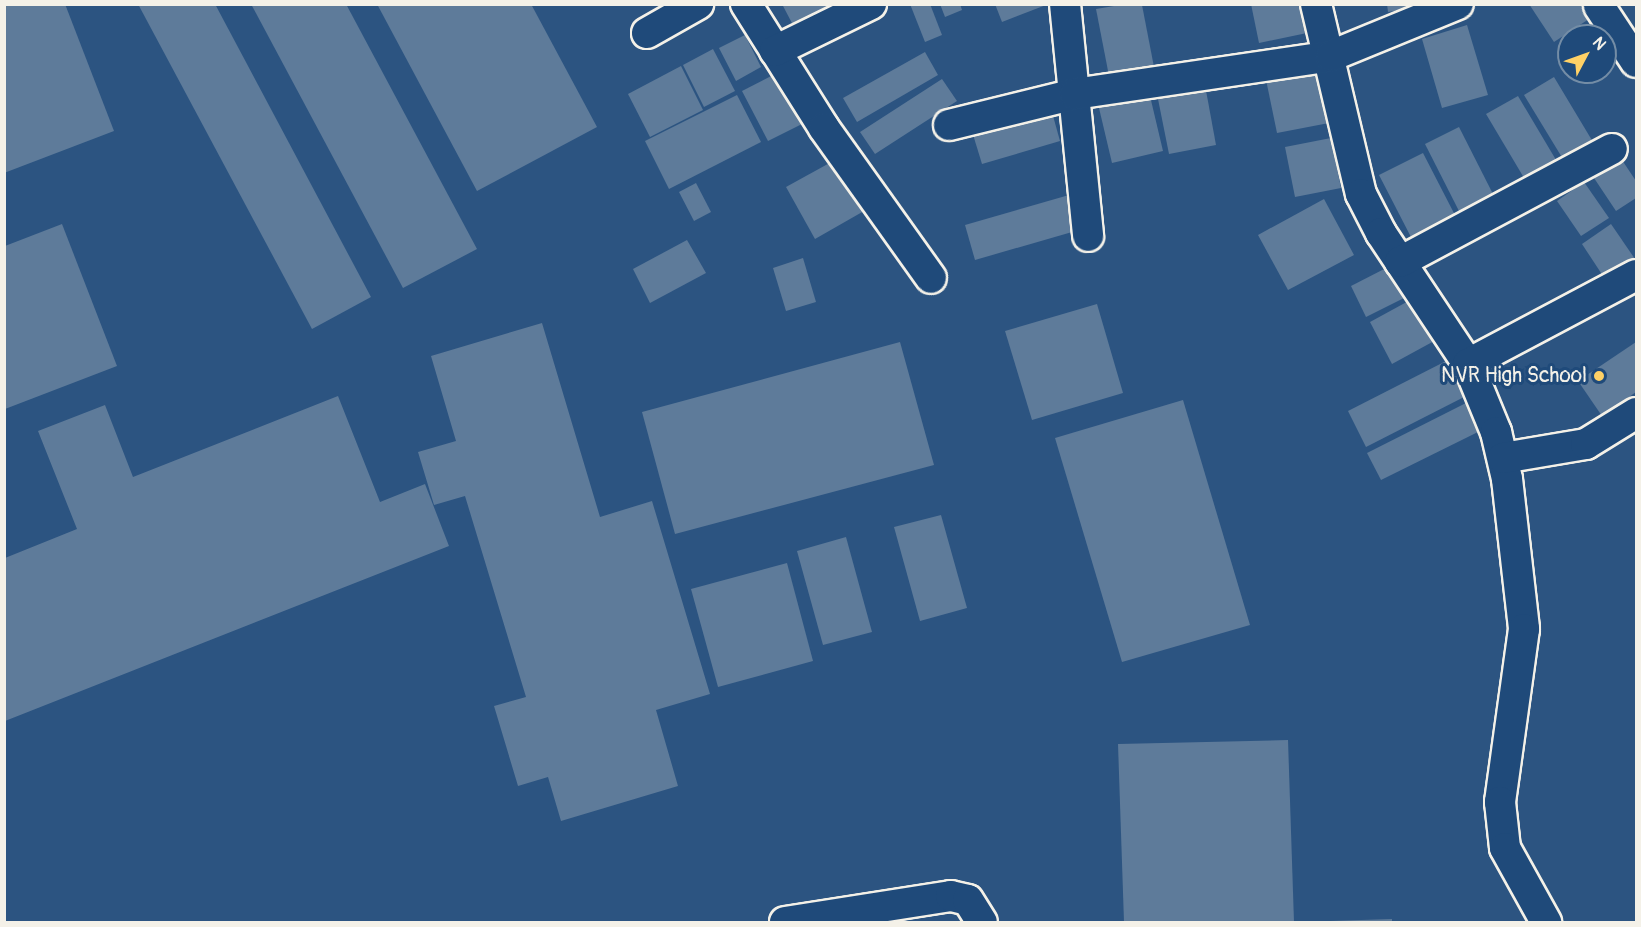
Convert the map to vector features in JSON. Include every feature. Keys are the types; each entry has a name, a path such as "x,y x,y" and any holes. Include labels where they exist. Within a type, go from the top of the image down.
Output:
{"street":[{"path":"647,33 698,4"},
{"path":"746,4 824,128 931,278"},
{"path":"775,51 871,4"},
{"path":"1065,4 1088,236"},
{"path":"1316,4 1331,56 1361,194 1400,262 1468,364 1503,458 1524,629 1500,802 1505,848 1546,922"},
{"path":"949,125 1075,94 1331,56 1458,4"},
{"path":"1599,6 1636,62"},
{"path":"1400,262 1612,149"},
{"path":"1468,364 1636,274"},
{"path":"1503,458 1586,444 1636,413"},
{"path":"785,922 951,896 968,900 982,922"}],"building":[{"path":"4,4 65,4 114,131 4,173"},
{"path":"138,4 215,4 371,297 312,329"},
{"path":"251,4 346,4 477,249 403,288"},
{"path":"377,4 531,4 597,127 477,191"},
{"path":"782,4 836,4 794,27"},
{"path":"910,4 930,4 942,35 925,42"},
{"path":"940,4 960,4 962,10 945,17"},
{"path":"995,4 1046,4 1046,5 1002,22"},
{"path":"1251,4 1301,4 1307,33 1259,43"},
{"path":"1387,4 1425,4 1426,6 1388,12"},
{"path":"1529,4 1584,4 1592,17 1581,24 1557,24 1557,40 1554,42"},
{"path":"1120,5 1142,5 1154,67 1109,76 1096,9"},
{"path":"1467,25 1488,95 1442,108 1422,39"},
{"path":"745,35 761,67 736,81 719,48"},
{"path":"713,49 735,91 704,107 683,65"},
{"path":"925,52 938,75 857,122 843,98"},
{"path":"1316,60 1329,123 1277,133 1264,70"},
{"path":"681,66 703,110 650,137 628,94"},
{"path":"777,73 802,124 768,141 742,91"},
{"path":"1554,77 1596,147 1566,164 1524,95"},
{"path":"942,79 957,101 875,154 860,132"},
{"path":"1205,85 1216,145 1169,154 1157,94"},
{"path":"737,95 761,142 669,189 645,141"},
{"path":"1150,96 1163,151 1112,163 1099,108"},
{"path":"1518,96 1559,165 1527,183 1486,114"},
{"path":"1050,105 1060,141 982,164 971,128"},
{"path":"1459,127 1494,196 1460,213 1425,144"},
{"path":"1331,138 1341,188 1295,197 1285,147"},
{"path":"1423,153 1457,219 1413,241 1379,175"},
{"path":"835,160 864,211 815,239 786,187"},
{"path":"1622,160 1636,181 1636,198 1616,211 1594,178"},
{"path":"1584,182 1609,218 1581,236 1557,201"},
{"path":"696,183 711,212 694,221 679,192"},
{"path":"1069,195 1079,230 975,260 965,225"},
{"path":"1324,199 1354,255 1288,290 1258,235"},
{"path":"62,224 117,366 5,409 5,246"},
{"path":"1611,224 1635,259 1605,279 1582,244"},
{"path":"687,240 706,273 650,303 633,269"},
{"path":"803,258 816,302 786,311 773,268"},
{"path":"1390,266 1406,297 1366,317 1351,286"},
{"path":"1414,298 1436,340 1392,364 1370,322"},
{"path":"1097,304 1123,393 1032,420 1005,331"},
{"path":"542,323 600,517 652,501 710,694 656,710 678,786 561,821 548,777 518,786 494,706 526,697 465,496 434,505 418,452 456,441 431,356"},
{"path":"900,342 934,465 675,534 642,412"},
{"path":"1636,342 1636,392 1602,416 1578,381"},
{"path":"1448,360 1466,396 1366,447 1348,411"},
{"path":"338,396 380,502 425,484 449,546 5,721 5,558 77,529 38,431 105,405 133,477"},
{"path":"1183,400 1250,625 1122,662 1055,438"},
{"path":"1466,403 1480,431 1381,480 1367,453"},
{"path":"941,515 967,608 920,621 894,527"},
{"path":"846,537 872,632 823,645 797,551"},
{"path":"787,563 813,661 718,687 691,589"},
{"path":"1288,740 1294,922 1124,922 1118,744"},
{"path":"1392,919 1392,922 1330,922 1330,921"}],"place":[{"name":"NVR High School","path":"1599,376"}]}
